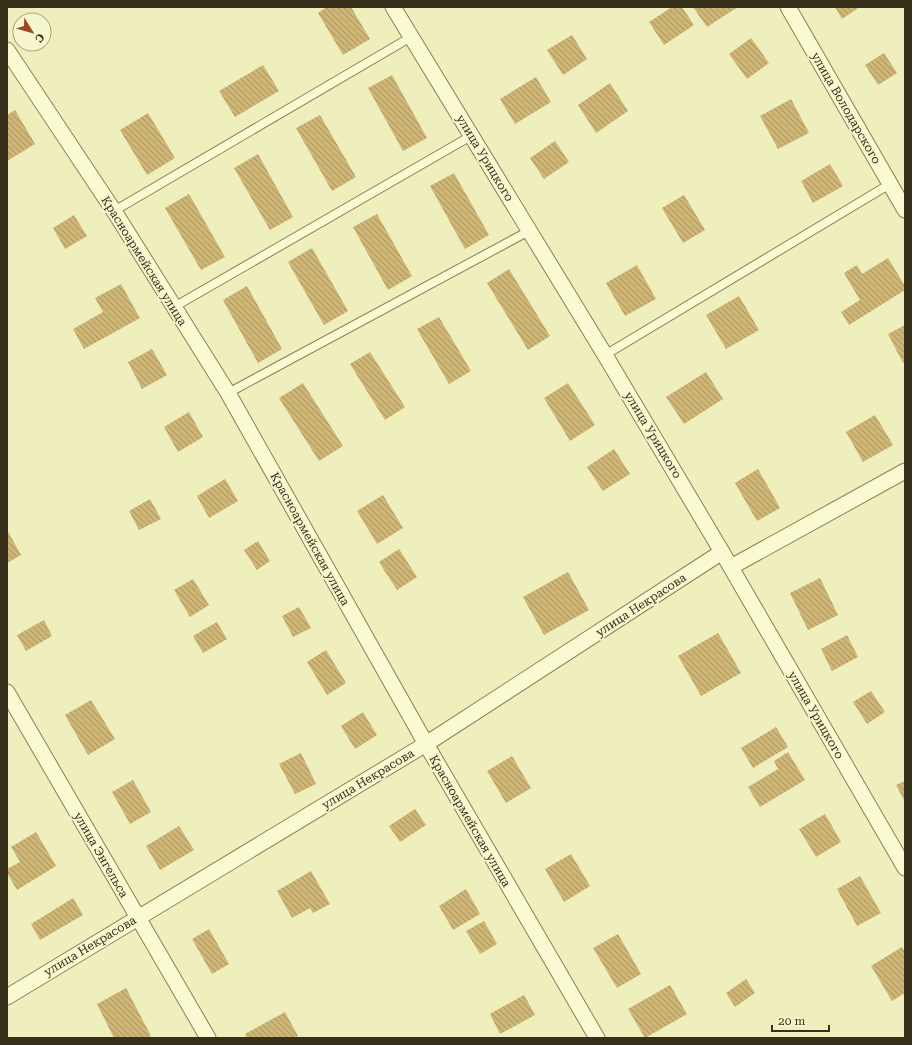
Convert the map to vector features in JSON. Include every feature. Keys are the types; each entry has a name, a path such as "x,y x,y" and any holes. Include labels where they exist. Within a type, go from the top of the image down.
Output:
{"street":[{"name":"улица Урицкого","path":"393,7 605,355 731,567 905,868"},
{"name":"улица Володарского","path":"788,7 905,210"},
{"name":"Красноармейская улица","path":"7,50 114,211 228,393 426,744 597,1038"},
{"path":"731,567 905,471"},
{"name":"улица Некрасова","path":"7,997 137,917 426,744 722,552"},
{"name":"улица Энгельса","path":"7,692 208,1038"}],"lane":[{"path":"114,211 411,37"},
{"path":"174,307 472,136"},
{"path":"605,355 890,184"},
{"path":"228,393 529,231"}],"building":[{"path":"327,7 351,7 370,39 343,55 318,13"},
{"path":"672,7 682,7 694,25 664,45 649,22"},
{"path":"693,7 738,7 707,27"},
{"path":"835,7 860,7 842,19"},
{"path":"572,35 587,59 563,75 547,50"},
{"path":"751,38 769,63 747,79 729,54"},
{"path":"884,53 897,73 878,85 865,65"},
{"path":"263,65 279,91 235,117 219,91"},
{"path":"392,75 427,138 403,151 368,88"},
{"path":"536,77 551,102 515,124 500,99"},
{"path":"610,83 628,111 596,133 578,105"},
{"path":"791,99 809,133 778,149 760,116"},
{"path":"15,110 35,144 7,161 7,115"},
{"path":"148,113 175,158 147,175 120,130"},
{"path":"320,115 356,177 332,191 296,128"},
{"path":"555,141 569,162 544,179 530,158"},
{"path":"258,154 293,217 270,230 234,168"},
{"path":"830,164 843,186 813,203 801,181"},
{"path":"454,173 489,235 465,249 430,186"},
{"path":"189,194 225,257 201,270 165,208"},
{"path":"684,195 705,230 683,243 662,208"},
{"path":"377,214 412,276 388,290 353,227"},
{"path":"74,215 87,236 65,249 53,228"},
{"path":"312,248 348,311 324,325 288,262"},
{"path":"888,258 905,286 905,290 849,325 841,312 860,300 844,273 857,265 862,274"},
{"path":"637,265 656,299 625,316 606,283"},
{"path":"509,269 550,336 528,350 487,283"},
{"path":"121,284 140,318 84,349 73,329 103,312 95,298"},
{"path":"247,286 282,349 258,363 223,300"},
{"path":"739,296 759,330 726,349 706,315"},
{"path":"439,317 471,371 449,384 417,329"},
{"path":"905,325 905,361 903,363 888,334"},
{"path":"152,349 167,375 142,389 128,362"},
{"path":"370,352 405,407 385,420 350,364"},
{"path":"706,372 723,399 684,424 666,397"},
{"path":"303,383 343,446 319,461 279,398"},
{"path":"568,383 595,425 570,441 544,398"},
{"path":"189,412 203,437 178,452 164,427"},
{"path":"875,415 893,445 863,462 846,432"},
{"path":"614,449 630,474 603,491 587,467"},
{"path":"758,469 780,508 757,521 735,483"},
{"path":"225,479 238,501 209,518 197,496"},
{"path":"383,495 403,528 377,544 357,511"},
{"path":"150,499 161,519 139,530 129,511"},
{"path":"7,530 21,555 7,563"},
{"path":"258,541 270,561 257,570 244,550"},
{"path":"399,549 417,577 397,590 379,562"},
{"path":"568,572 589,610 544,635 523,597"},
{"path":"820,578 838,615 808,630 790,593"},
{"path":"193,579 209,605 190,617 174,590"},
{"path":"299,607 311,628 293,637 282,616"},
{"path":"44,620 52,636 26,651 17,635"},
{"path":"217,622 227,639 203,653 193,636"},
{"path":"718,633 741,673 701,696 678,656"},
{"path":"847,635 858,657 832,671 821,649"},
{"path":"326,650 346,683 327,695 307,662"},
{"path":"871,691 885,712 867,724 853,702"},
{"path":"91,700 115,739 88,755 65,715"},
{"path":"363,712 377,735 355,749 341,726"},
{"path":"776,727 788,747 753,768 741,748"},
{"path":"788,752 805,780 760,807 748,787 778,769 774,761"},
{"path":"301,753 316,784 295,794 279,764"},
{"path":"512,756 531,788 506,803 487,771"},
{"path":"133,780 151,812 130,824 112,792"},
{"path":"905,781 905,802 896,785"},
{"path":"415,809 426,825 400,842 389,826"},
{"path":"825,814 841,842 816,857 799,829"},
{"path":"179,826 194,850 160,870 146,846"},
{"path":"36,832 56,866 17,890 7,873 7,869 20,862 11,847"},
{"path":"571,854 590,886 564,902 545,869"},
{"path":"311,871 330,904 313,913 310,908 292,918 277,891"},
{"path":"860,876 881,913 857,926 837,889"},
{"path":"466,889 480,914 453,930 439,906"},
{"path":"73,898 83,915 40,940 31,924"},
{"path":"484,921 497,944 480,954 466,931"},
{"path":"209,929 229,964 212,974 192,939"},
{"path":"618,934 641,974 617,988 593,948"},
{"path":"902,947 905,952 905,993 892,1001 871,966"},
{"path":"746,979 755,993 735,1007 726,993"},
{"path":"670,985 687,1014 645,1038 628,1009"},
{"path":"126,988 151,1036 146,1038 114,1038 97,1004"},
{"path":"524,995 535,1015 500,1034 490,1014"},
{"path":"285,1012 298,1036 295,1038 247,1038 245,1034"}]}
